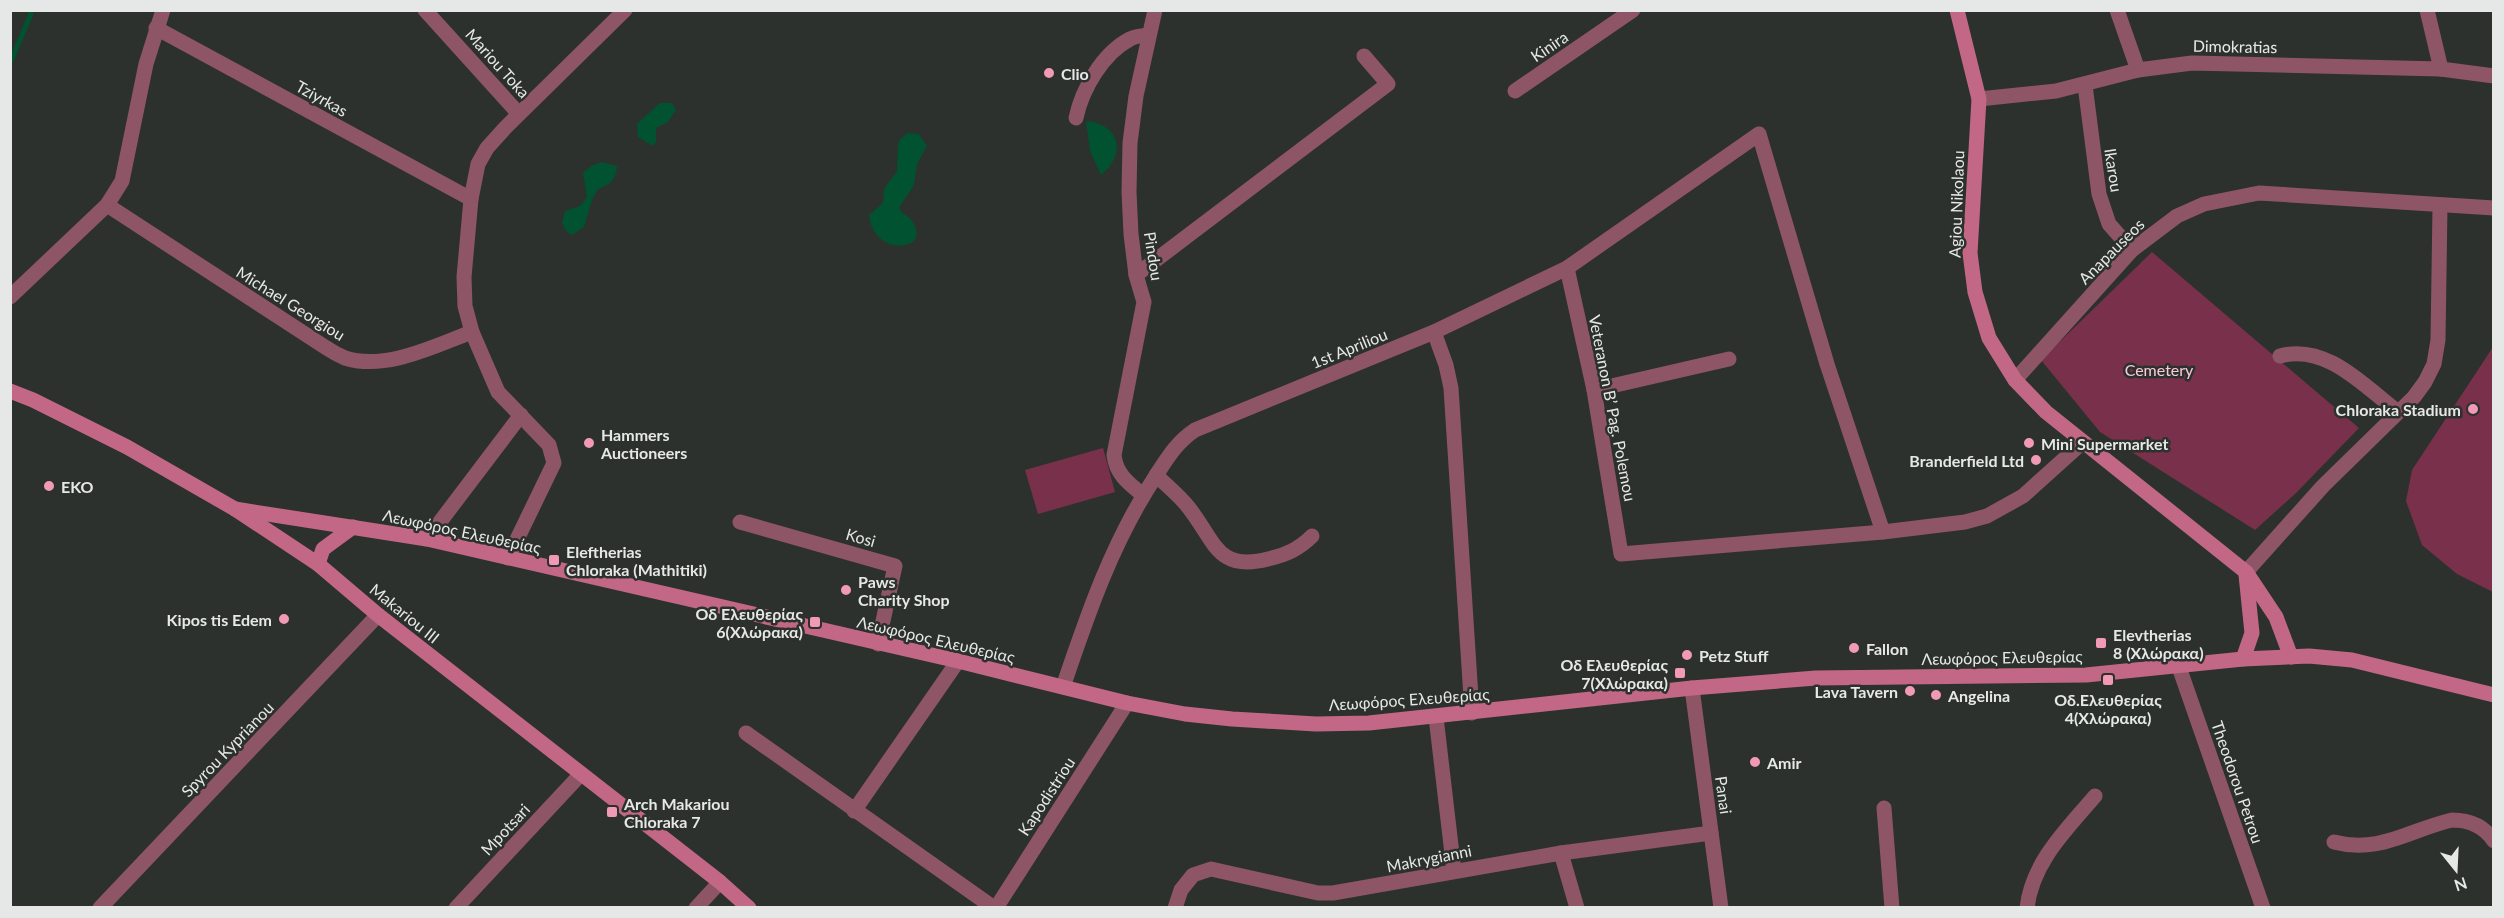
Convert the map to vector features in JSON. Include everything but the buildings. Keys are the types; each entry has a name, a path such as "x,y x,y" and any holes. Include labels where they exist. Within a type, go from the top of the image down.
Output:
{"main road":[{"name":"Agiou Nikolaou","path":"1957,10 1979,99 1970,253 1975,292 1989,338 2015,380 2046,412 2246,572 2276,617 2291,657"},
{"name":"Makariou III","path":"10,391 99,432 235,509 318,564 378,615 720,882 748,908"},
{"name":"Λεωφόρος Ελευθερίας","path":"235,509 427,539 958,661 1127,703 1185,714 1293,723 1369,723 1692,688 1816,678 2086,675 2291,657 2352,660 2493,695"},
{"path":"318,564 323,549 353,527"},
{"path":"2243,660 2252,633 2246,572"}],"street":[{"path":"10,297 107,205 122,181 146,64 156,28 164,10"},
{"name":"Mariou Toka","path":"425,10 519,114"},
{"path":"508,558 554,463 549,445 498,392 472,333 464,294 471,199 478,164 487,148 519,114 625,10"},
{"name":"Pindou","path":"1143,495 1122,476 1117,468 1114,455 1144,302 1137,275 1129,192 1130,143 1136,96 1155,10"},
{"name":"Kinira","path":"1515,91 1633,10"},
{"path":"2118,10 2138,70"},
{"path":"2427,10 2441,69"},
{"name":"Tziyrkas","path":"156,28 471,199"},
{"path":"1076,118 1084,93 1103,63 1117,47 1132,38 1148,35"},
{"path":"1137,275 1388,84 1364,56"},
{"name":"Dimokratias","path":"1979,99 2026,95 2085,85 2138,70 2192,63 2441,69 2493,76"},
{"name":"Ikarou","path":"2085,85 2099,194 2109,224 2132,250"},
{"name":"1st Apriliou","path":"1063,687 1102,578 1143,495 1183,438 1196,430 1434,332 1567,268 1759,134 1827,364 1883,532"},
{"name":"Anapauseos","path":"2015,380 2132,250 2176,216 2204,204 2259,193 2493,208"},
{"name":"Michael Georgiou","path":"107,205 345,358 375,362 420,351 472,333"},
{"path":"2246,572 2297,513 2425,382 2434,364 2438,340 2440,206"},
{"name":"Veteranon B’ Pag. Polemou","path":"1567,268 1594,390 1622,554 1883,532"},
{"path":"1434,332 1446,365 1451,388 1472,713"},
{"path":"2280,356 2302,352 2316,355 2335,364 2398,412"},
{"path":"1594,390 1729,359"},
{"path":"427,539 521,415"},
{"path":"1883,532 1942,526 1987,516 2023,496 2083,442"},
{"path":"1156,475 1189,507 1221,554 1239,563 1250,564 1282,556 1302,546 1312,536"},
{"name":"Kosi","path":"740,522 895,566 878,644"},
{"name":"Spyrou Kyprianou","path":"100,908 378,615"},
{"path":"854,811 958,661"},
{"name":"Theodorou Petrou","path":"2179,667 2260,907"},
{"name":"Panai","path":"1692,688 1721,908"},
{"name":"Kapodistriou","path":"995,908 1127,703"},
{"path":"1436,717 1454,871"},
{"path":"746,733 995,908"},
{"name":"Mpotsari","path":"456,908 581,774"},
{"path":"2027,908 2033,880 2041,865 2054,844 2095,796"},
{"path":"1884,808 1892,908"},
{"path":"2334,842 2351,847 2366,847 2452,820 2466,820 2478,825 2493,841"},
{"name":"Makrygianni","path":"1175,908 1181,890 1193,875 1211,869 1318,900 1353,890 1454,871 1561,853 1710,833"},
{"path":"1561,853 1577,908"},
{"path":"696,908 720,882"}],"green space":[{"name":"Cemetery","path":"2152,252 2359,428 2296,493 2255,530 2100,432 2041,360"},
{"name":"Chloraka Stadium","path":"2493,347 2494,592 2457,574 2422,545 2406,501 2412,470"},
{"path":"1103,448 1115,492 1038,514 1025,470"}],"shaded area":[{"path":"660,103 672,103 676,110 668,122 656,128 656,142 653,146 638,137 637,124"},
{"path":"1086,121 1106,128 1113,134 1116,141 1117,149 1114,158 1101,175 1090,151"},
{"path":"908,133 919,134 927,146 917,164 914,185 899,208 913,222 917,235 907,245 898,246 880,238 873,228 869,215 883,203 884,189 897,171 900,139"},
{"path":"602,162 617,166 614,178 598,189 592,200 584,227 572,235 566,231 562,223 565,211 580,206 587,197 583,173 591,166"}],"waterway":[{"path":"10,63 31,14 30,10"}],"place":[{"name":"Clio","path":"1049,73"},
{"name":"Chloraka Stadium","path":"2473,409"},
{"name":"Hammers Auctioneers","path":"589,443"},
{"name":"Mini Supermarket","path":"2029,443"},
{"name":"Branderfield Ltd","path":"2036,460"},
{"name":"EKO","path":"49,486"},
{"name":"Eleftherias Chloraka (Mathitiki)","path":"554,560"},
{"name":"Paws Charity Shop","path":"846,590"},
{"name":"Kipos tis Edem","path":"284,619"},
{"name":"Οδ Ελευθερίας 6(Χλώρακα)","path":"815,622"},
{"name":"Elevtherias 8 (Χλώρακα)","path":"2101,643"},
{"name":"Fallon","path":"1854,648"},
{"name":"Petz Stuff","path":"1687,655"},
{"name":"Οδ Ελευθερίας 7(Χλώρακα)","path":"1680,673"},
{"name":"Οδ.Ελευθερίας 4(Χλώρακα)","path":"2108,680"},
{"name":"Lava Tavern","path":"1910,691"},
{"name":"Angelina","path":"1936,695"},
{"name":"Amir","path":"1755,762"},
{"name":"Arch Makariou Chloraka 7","path":"612,812"}]}
